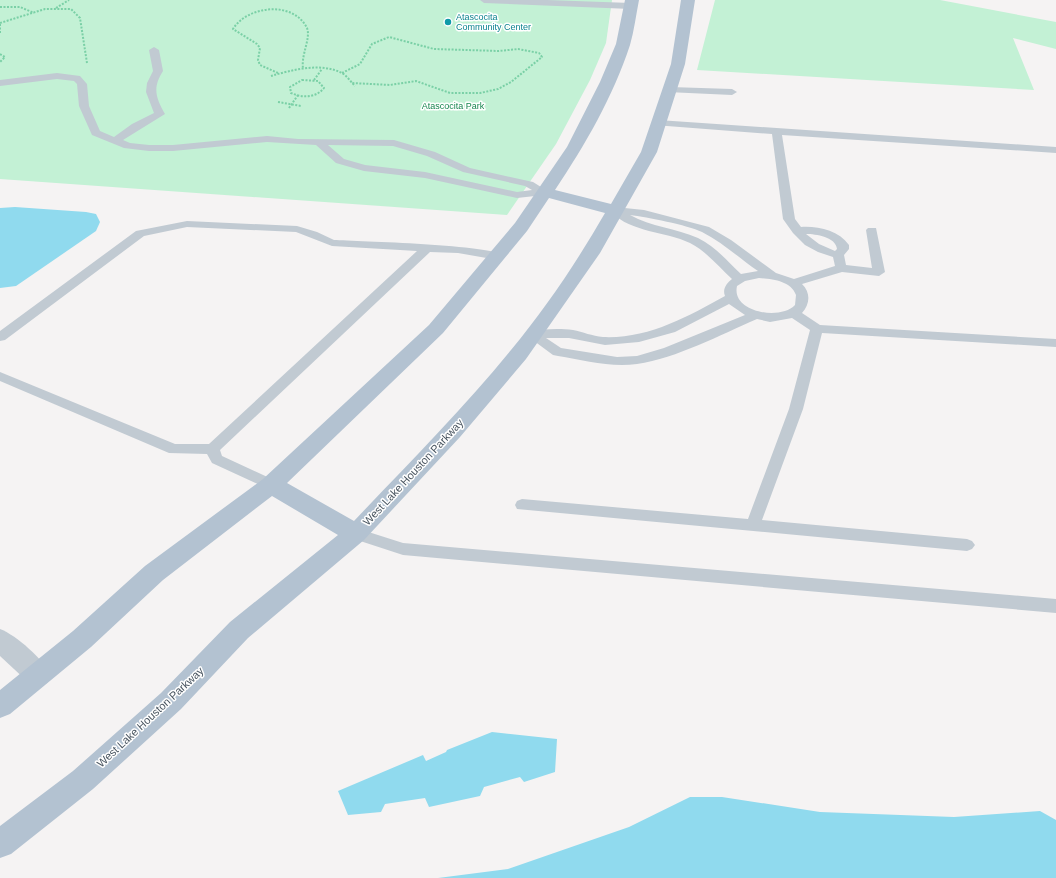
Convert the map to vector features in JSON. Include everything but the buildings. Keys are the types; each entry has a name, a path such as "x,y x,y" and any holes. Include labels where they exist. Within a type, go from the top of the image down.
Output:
{"main road":[{"name":"West Lake Houston Parkway","path":"0,844 83,780 171,701 239,630 356,534 452,432 519,354 591,253 649,152 678,64 687,15 688,0"},
{"path":"0,706 82,639 154,573 271,485 436,329 521,227 575,147 608,82 623,44 631,3"},
{"path":"544,192 615,210"},
{"path":"271,485 356,534"}],"street":[{"path":"0,640 38,675"}],"lane":[{"path":"484,0 631,3"},
{"path":"115,141 136,126 160,114 149,93 151,81 158,71 154,50"},
{"path":"0,83 57,76 77,78 82,84 84,106 96,133 128,146 173,148 266,139 298,142 394,143 431,154 467,170 529,184 544,192"},
{"path":"670,90 732,92"},
{"path":"658,123 1056,150"},
{"path":"777,132 786,209 789,219 797,231 814,246 822,251 838,255"},
{"path":"317,141 340,161 364,168 425,175 517,195 544,192"},
{"path":"455,182 467,170"},
{"path":"615,210 644,213 705,229 728,242 745,257 771,274 792,283 803,297 802,304 793,313 778,318 754,316 735,305 730,298 729,291 732,284 748,275 771,274"},
{"path":"615,210 639,225 667,231 695,241 712,253 739,279"},
{"path":"0,337 140,233 187,224 297,229 313,234 332,243 458,250 498,256"},
{"path":"797,231 807,230 829,234 843,246 843,249 838,255"},
{"path":"792,283 841,268 878,272 872,230"},
{"path":"0,376 174,449 212,449 226,438 427,248"},
{"path":"838,255 841,268"},
{"path":"532,335 569,334 604,341 632,340 659,334 683,325 730,298"},
{"path":"793,313 817,329 1056,343"},
{"path":"532,335 558,352 593,359 617,361 631,360 669,351 754,316"},
{"path":"753,525 796,409 817,329"},
{"path":"212,449 217,458 271,485"},
{"path":"522,506 967,544"},
{"path":"356,534 403,549 1056,606"}],"path":[{"path":"54,9 69,0"},
{"path":"0,7 20,7 34,13"},
{"path":"0,34 0,24 34,13 54,9 71,9 80,18 87,63"},
{"path":"278,74 260,65 258,60 260,48 257,42 233,29 235,24 241,18 263,11 273,10 293,13 307,28 308,36 303,53 303,68"},
{"path":"342,73 360,64 372,44 389,37 434,49 499,51 518,49 539,53 542,57 539,61 527,68 511,82 498,89 480,93 450,93 416,81 390,85 352,83"},
{"path":"0,54 5,57 0,62"},
{"path":"271,76 303,68 322,68 342,73 355,86"},
{"path":"314,80 322,68"},
{"path":"302,80 314,80 324,85 323,90 310,96 298,95 289,90 292,84 302,80"},
{"path":"289,108 298,95"},
{"path":"278,102 292,103 301,106"}],"green space":[{"name":"Atascocita Park","path":"0,0 612,0 606,43 590,80 556,144 507,215 0,179"},
{"path":"715,0 940,0 1056,22 1056,49 1013,38 1034,90 697,70"}],"water":[{"path":"15,207 86,212 96,214 100,222 96,231 16,286 0,288 0,208"},
{"path":"492,732 557,739 555,772 524,782 520,777 484,787 480,796 429,807 425,798 385,804 381,812 348,815 338,791 423,755 426,761 446,752 447,750"},
{"path":"690,797 722,797 820,812 954,817 1040,811 1056,820 1056,878 438,878 508,869 629,827"}],"place":[{"name":"Atascocita Community Center","path":"448,22"}]}
